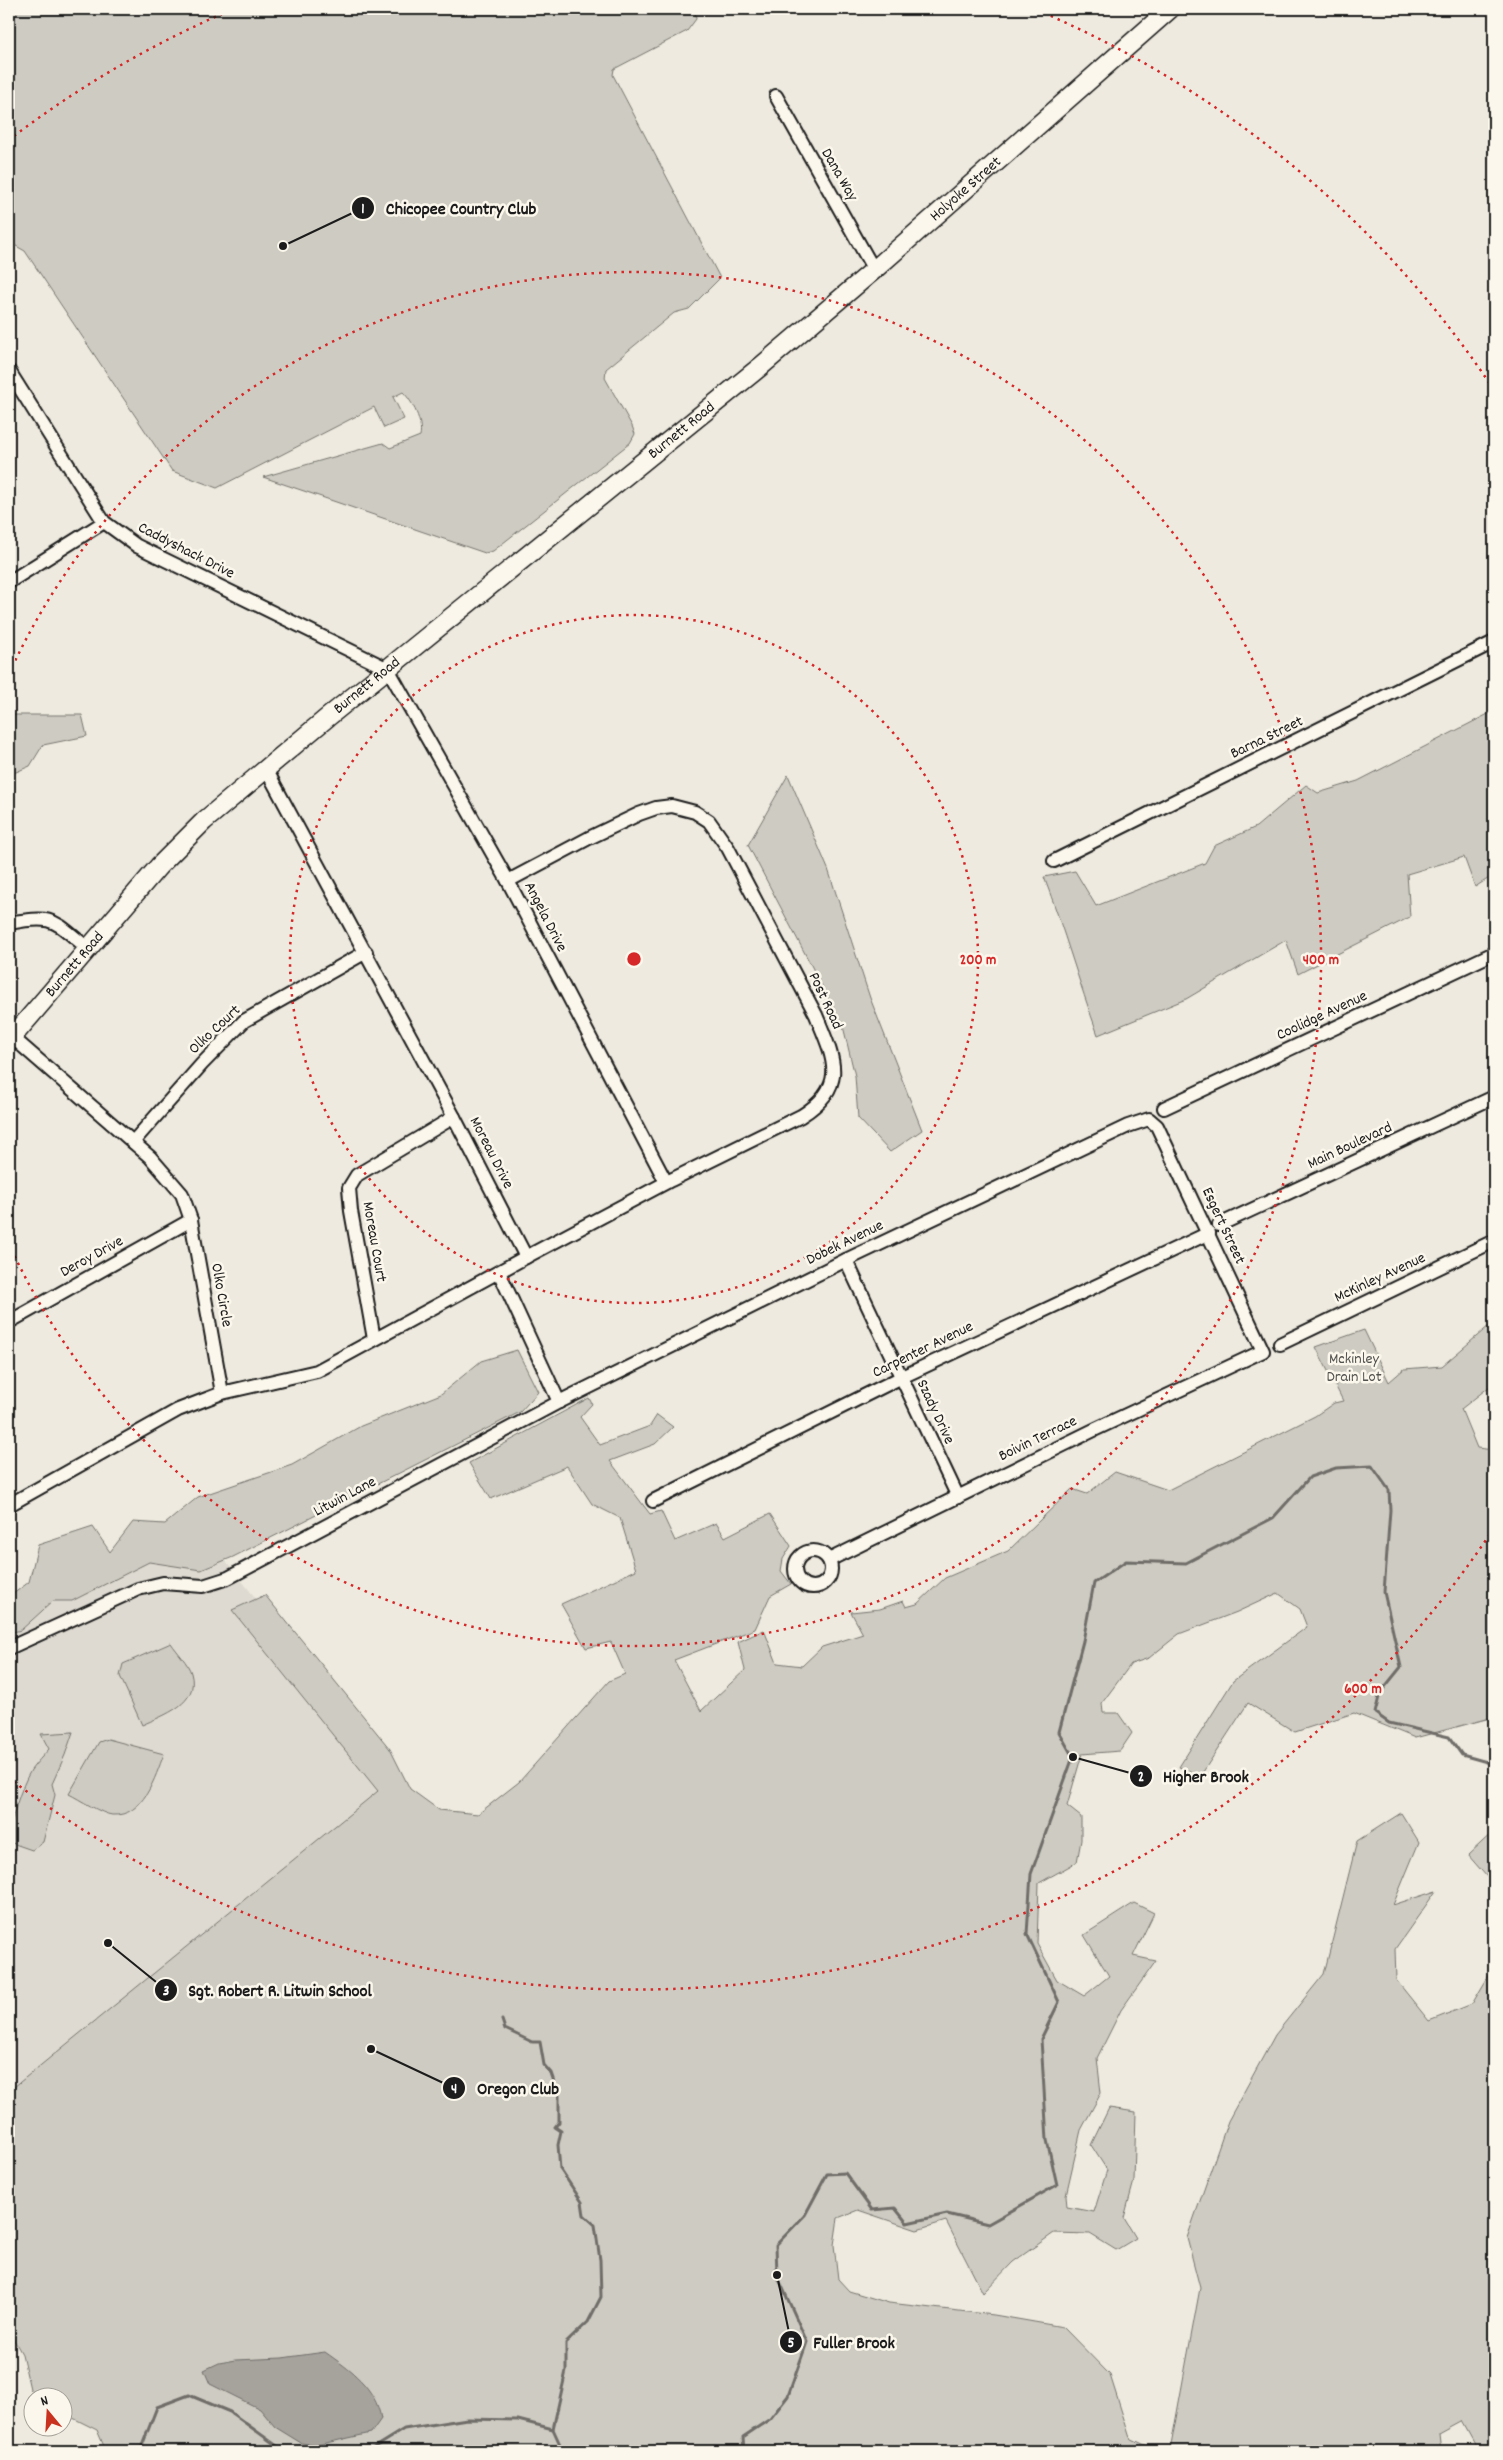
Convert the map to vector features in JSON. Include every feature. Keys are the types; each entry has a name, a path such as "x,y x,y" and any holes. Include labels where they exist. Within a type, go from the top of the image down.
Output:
{"main road":[{"name":"Holyoke Street","path":"760,367 874,270 1170,9"},
{"name":"Burnett Road","path":"10,1039 174,851 204,821 266,768 760,367"}],"street":[{"name":"Dana Way","path":"776,96 874,270"},
{"name":"Caddyshack Drive","path":"9,371 104,522 136,546 388,669"},
{"path":"9,582 104,522"},
{"name":"Barna Street","path":"1054,861 1494,642"},
{"name":"Angela Drive","path":"388,669 508,881 666,1182"},
{"name":"Moreau Drive","path":"266,768 454,1117 526,1258"},
{"name":"Post Road","path":"508,881 589,838 640,814 665,806 687,808 702,816 716,829 806,994 832,1060 833,1081 828,1093 818,1104 801,1116 666,1182 526,1258"},
{"path":"9,923 38,918 52,920 89,949"},
{"name":"Olko Court","path":"133,1142 202,1064 244,1021 366,952"},
{"name":"Coolidge Avenue","path":"1164,1108 1494,953"},
{"name":"Olko Circle","path":"10,1039 150,1157 182,1194 191,1220 222,1393"},
{"name":"Main Boulevard","path":"1214,1229 1494,1097"},
{"name":"Moreau Court","path":"374,1339 351,1211 349,1188 357,1175 454,1117"},
{"name":"Esgert Street","path":"1149,1119 1157,1126 1214,1229 1263,1351"},
{"name":"Dobek Avenue","path":"559,1402 846,1260 1128,1126 1149,1119"},
{"name":"Deroy Drive","path":"9,1322 191,1220"},
{"name":"Carpenter Avenue","path":"653,1501 901,1378 1214,1229"},
{"name":"McKinley Avenue","path":"1280,1344 1494,1241"},
{"path":"9,1505 178,1410 222,1393 317,1371 526,1258"},
{"name":"Szady Drive","path":"846,1260 958,1497"},
{"path":"499,1272 559,1402"},
{"name":"Boivin Terrace","path":"829,1560 1263,1351"},
{"name":"Litwin Lane","path":"9,1648 138,1589 163,1583 203,1586 223,1580 559,1402"}],"shaded area":[{"path":"193,1520 405,1784 9,2101 9,1614"},
{"path":"325,2352 352,2372 374,2397 381,2419 371,2433 317,2445 301,2443 275,2427 260,2409 210,2384 204,2370 219,2363 236,2360 282,2358"}],"green space":[{"path":"9,9 695,9 696,19 687,31 614,69 613,75 720,278 689,309 674,313 606,369 605,378 635,434 630,443 493,551 485,553 263,477 383,443 390,448 420,436 420,425 416,412 403,392 393,397 404,419 384,428 374,407 217,488 172,471 25,251 9,242"},
{"path":"1494,711 1494,875 1475,887 1464,857 1407,874 1410,917 1298,974 1286,940 1186,999 1098,1035 1044,877 1075,871 1096,906 1205,863 1214,846 1256,827 1306,785 1318,793 1358,781"},
{"path":"9,715 82,715 87,736 43,745 30,766 9,775"},
{"path":"788,775 828,869 870,998 922,1130 890,1152 858,1118 855,1076 843,1026 748,845"},
{"name":"Mckinley Drain Lot","path":"1494,1324 1494,1383 1461,1409 1477,1448 1494,1450 1494,1717 1415,1738 1354,1713 1295,1732 1248,1703 1201,1775 1179,1767 1233,1681 1307,1627 1300,1609 1278,1593 1237,1612 1179,1634 1149,1658 1131,1664 1102,1703 1103,1713 1118,1713 1132,1733 1120,1751 1082,1754 1067,1806 1081,1817 1081,1840 1077,1862 1039,1883 1037,1944 1057,1980 1084,1996 1109,1976 1084,1935 1134,1903 1154,1913 1133,1956 1156,1961 1121,2010 1097,2058 1101,2093 1081,2130 1066,2195 1067,2207 1094,2212 1107,2170 1091,2145 1109,2108 1136,2112 1134,2181 1124,2218 1136,2238 1116,2250 1090,2234 1054,2233 1013,2262 983,2293 946,2221 917,2230 858,2210 838,2218 834,2245 838,2279 849,2291 889,2303 994,2315 1063,2327 1110,2375 1130,2438 1158,2451 106,2451 97,2430 72,2418 72,2388 30,2388 22,2354 9,2331 9,2091 378,1791 232,1610 265,1595 390,1749 410,1789 439,1810 478,1814 519,1782 609,1681 625,1674 611,1642 586,1648 561,1604 636,1570 620,1518 592,1504 567,1466 491,1499 469,1463 589,1398 592,1404 580,1417 600,1445 650,1426 657,1415 673,1427 655,1444 610,1461 650,1514 661,1511 675,1541 716,1523 725,1537 770,1514 791,1546 783,1559 781,1571 791,1584 770,1596 755,1629 674,1660 701,1711 745,1670 738,1642 764,1630 777,1663 802,1666 822,1647 863,1634 851,1612 880,1609 903,1601 906,1607 917,1604 945,1578 1008,1551 1072,1489 1087,1494 1115,1472 1168,1490 1315,1416 1334,1403 1343,1401 1316,1347 1364,1330 1389,1382 1404,1369 1442,1366 1490,1325"},
{"path":"517,1350 538,1392 520,1412 233,1557 201,1570 149,1562 72,1601 53,1601 21,1630 9,1633 9,1597 29,1582 38,1545 93,1527 110,1552 133,1522 165,1524 198,1497 292,1465 361,1426 441,1394 481,1361"},
{"path":"171,1643 190,1669 192,1684 190,1693 178,1707 142,1725 120,1676 123,1664"},
{"path":"73,1732 52,1784 55,1795 43,1842 32,1850 9,1842 13,1815 23,1786 31,1770 49,1749 41,1734"},
{"path":"108,1739 164,1754 147,1794 132,1810 123,1814 108,1814 69,1794 99,1742"},
{"path":"1401,1813 1419,1842 1393,1905 1436,1891 1395,1949 1396,1980 1429,2021 1472,2004 1494,1967 1494,2451 1477,2451 1461,2422 1439,2434 1441,2451 1170,2451 1200,2288 1187,2238 1228,2121 1275,2035 1324,1974 1357,1841"},
{"path":"1494,1831 1494,1885 1468,1855"}],"waterway":[{"path":"744,2451 743,2437 770,2419 788,2396 807,2342 777,2275 776,2245 805,2215 827,2174 845,2173 872,2210 895,2208 907,2223 947,2214 988,2224 1057,2185 1047,2140 1041,2039 1059,2002 1027,1934 1031,1874 1073,1757 1059,1732 1083,1641 1094,1583 1126,1561 1186,1563 1273,1518 1310,1477 1336,1468 1372,1466 1389,1490 1390,1510 1384,1592 1401,1667 1380,1693 1375,1713 1389,1723 1449,1737 1462,1755 1494,1764"},
{"path":"502,2020 505,2029 532,2042 540,2042 544,2065 551,2073 559,2096 559,2122 555,2127 561,2131 558,2145 560,2169 582,2202 584,2215 595,2225 600,2260 601,2297 588,2322 566,2343 566,2371 553,2429"},
{"path":"140,2451 157,2407 189,2395 230,2412 284,2451"},
{"path":"349,2451 373,2448 404,2429 467,2419 518,2420 553,2429 563,2451"}],"place":[{"name":"Chicopee Country Club","path":"283,246"},
{"name":"Higher Brook","path":"1073,1757"},
{"name":"Sgt. Robert R. Litwin School","path":"108,1943"},
{"name":"Oregon Club","path":"371,2049"},
{"name":"Fuller Brook","path":"777,2275"}]}
